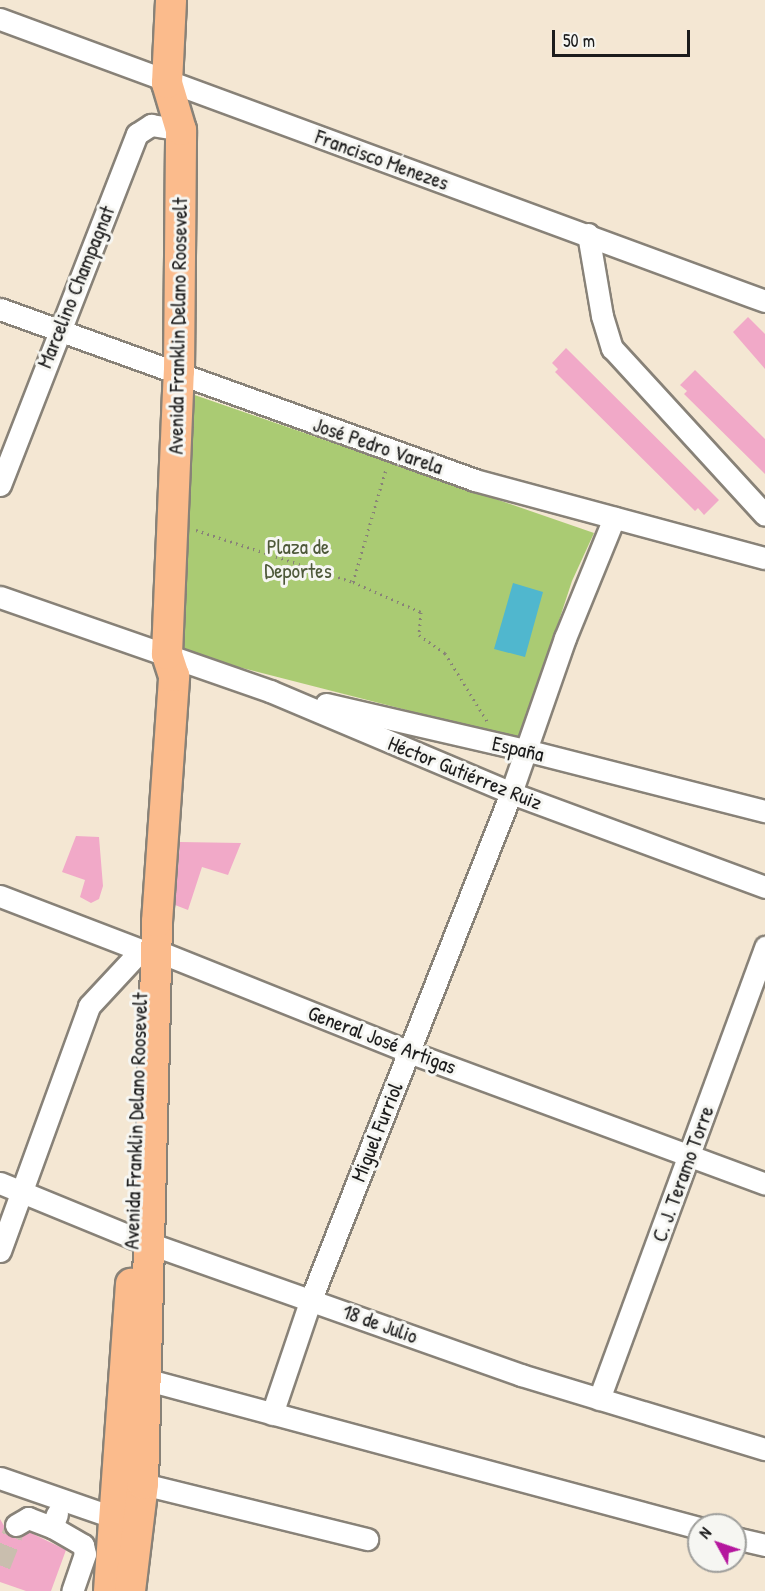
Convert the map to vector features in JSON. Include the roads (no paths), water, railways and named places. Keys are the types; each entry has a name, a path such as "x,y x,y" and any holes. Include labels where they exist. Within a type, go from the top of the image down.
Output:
{"highway":[{"name":"Avenida Franklin Delano Roosevelt","path":"130,1591 126,1522 142,1240 149,950 174,676 167,654 178,370 181,130 167,83 171,0"},
{"name":"Avenida Franklin Delano Roosevelt","path":"102,1569 143,1484 148,1380 142,1240"}],"street":[{"name":"Francisco Menezes","path":"0,19 167,83 588,234 765,301"},
{"name":"Marcelino Champagnat","path":"0,485 58,330 137,134 151,125 181,130"},
{"path":"588,234 602,316 612,348 765,515"},
{"name":"José Pedro Varela","path":"0,309 178,370 195,382 475,480 765,558"},
{"name":"Miguel Furriol","path":"272,1414 311,1299 511,793 525,750 614,518"},
{"name":"Héctor Gutiérrez Ruiz","path":"0,597 270,691 511,793 765,887"},
{"name":"España","path":"270,691 525,750 765,812"},
{"name":"General José Artigas","path":"0,896 149,950 409,1052 765,1184"},
{"name":"C. J. Teramo Torre","path":"599,1399 765,947"},
{"path":"0,1251 89,1006 149,950"},
{"name":"18 de Julio","path":"0,1183 142,1240 521,1375 765,1449"},
{"path":"148,1380 687,1525"},
{"path":"0,1478 62,1502 126,1522"},
{"path":"143,1484 367,1539"},
{"path":"52,1527 62,1502"},
{"path":"16,1525 28,1518 80,1541 102,1569 72,1591"},
{"path":"747,1541 765,1545"}],"water":[{"path":"513,583 543,592 525,657 494,649"}],"tunnel":[{"path":"0,1565 16,1525"}],"park label":[{"name":"Plaza de Deportes","path":"298,559"}]}
